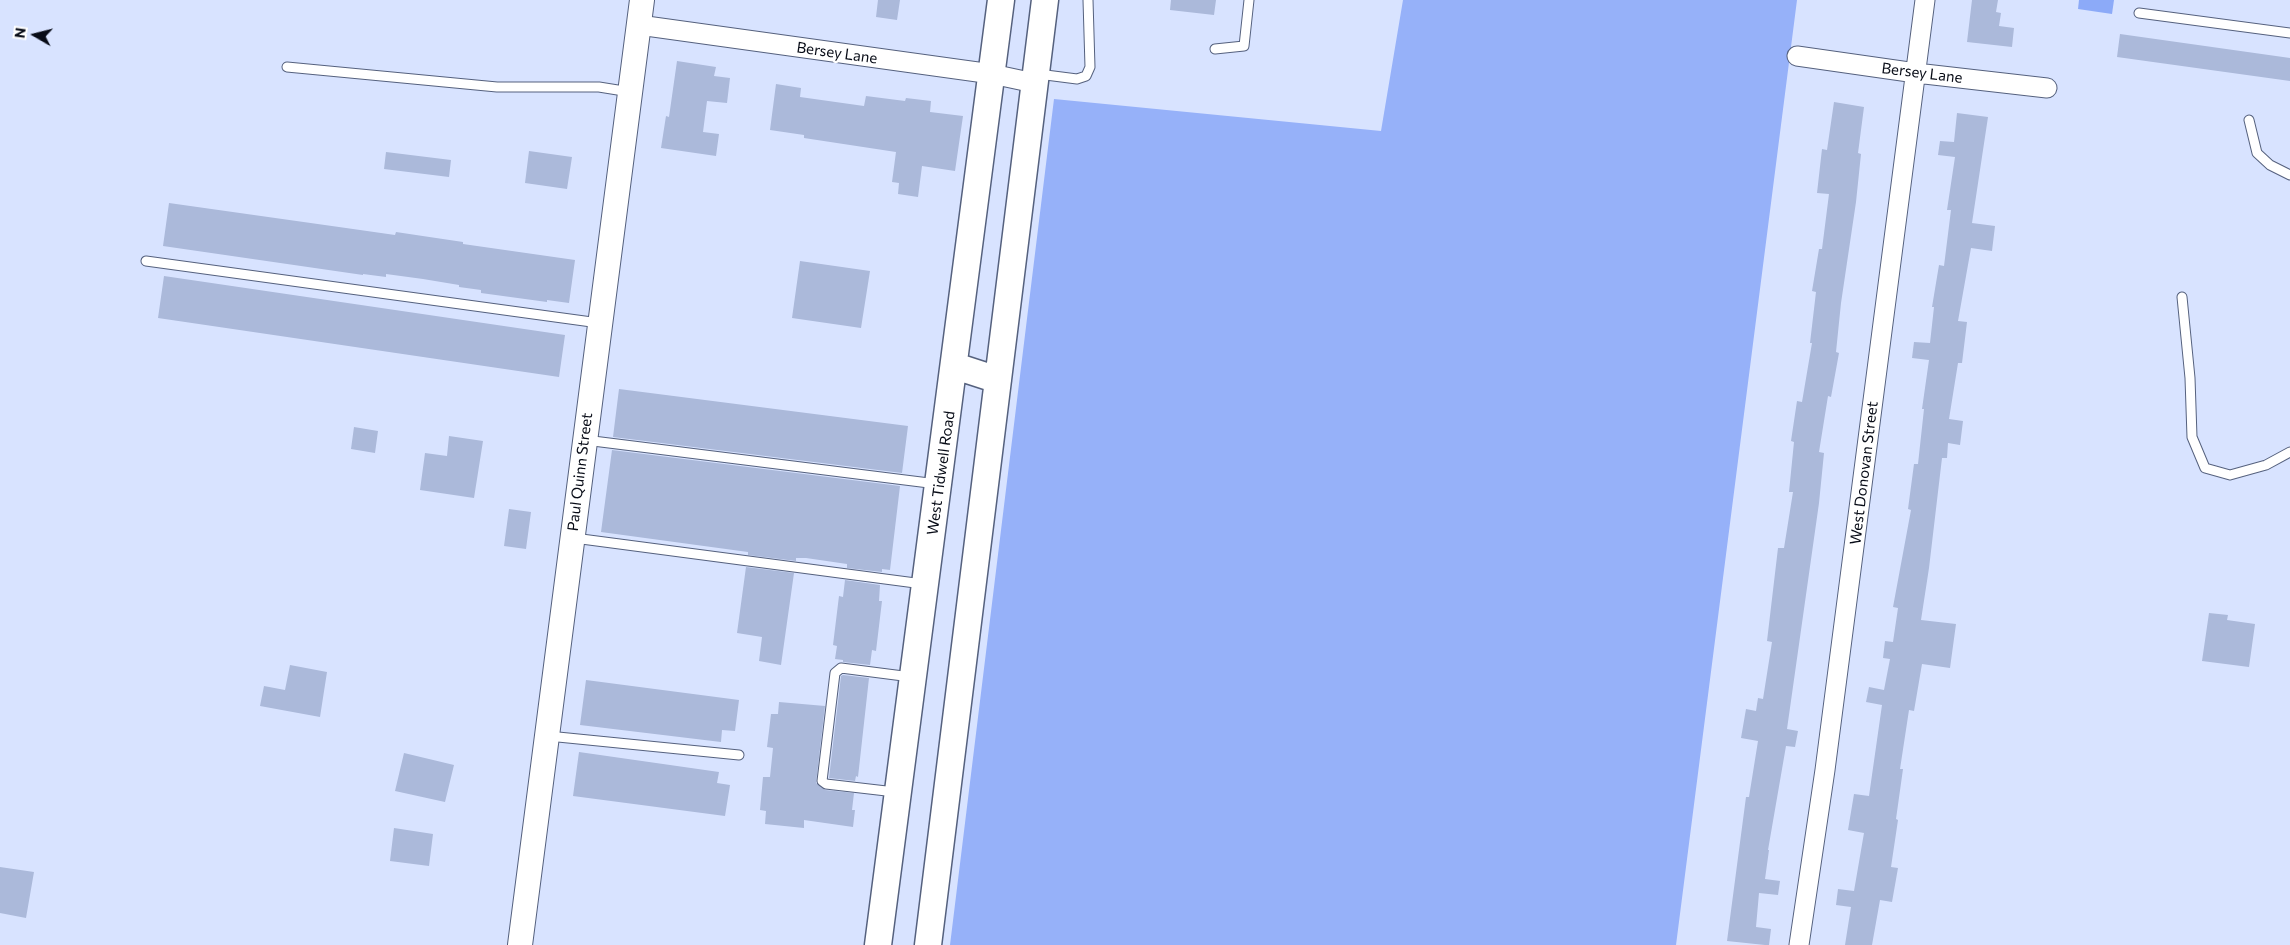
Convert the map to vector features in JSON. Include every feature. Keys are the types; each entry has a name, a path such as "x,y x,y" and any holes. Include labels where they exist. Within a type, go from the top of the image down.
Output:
{"main road":[{"name":"West Tidwell Road","path":"880,945 1001,0"},
{"path":"928,945 1045,0"},
{"path":"955,366 998,380"}],"street":[{"name":"Paul Quinn Street","path":"520,945 642,0"},
{"name":"West Donovan Street","path":"1799,945 1825,770 1925,0"},
{"name":"Bersey Lane","path":"639,25 992,74 1035,78"},
{"name":"Bersey Lane","path":"1797,56 1916,73 2047,88"}],"lane":[{"path":"1035,78 1077,79 1086,76 1090,67 1088,0"},
{"path":"1216,49 1244,46 1249,0"},
{"path":"2139,13 2290,33"},
{"path":"287,67 497,88 599,87 630,92"},
{"path":"2249,120 2257,153 2270,165 2290,175"},
{"path":"146,261 599,323"},
{"path":"2182,297 2190,378 2192,438 2205,468 2230,476 2266,465 2290,452"},
{"path":"585,440 939,484"},
{"path":"572,537 926,584"},
{"path":"898,793 826,784 822,781 835,673 841,668 914,677"},
{"path":"547,736 739,755"}],"shaded area":[{"path":"1403,0 1797,0 1676,945 950,945 1054,99 1381,131"},
{"path":"2079,0 2114,0 2112,14 2078,9"}],"building":[{"path":"878,0 900,0 897,20 876,17"},
{"path":"1171,0 1216,0 1214,15 1170,10"},
{"path":"1972,0 1998,0 1996,12 2001,13 1999,26 2014,28 2012,47 1967,42"},
{"path":"2120,34 2290,58 2290,81 2117,57"},
{"path":"677,61 716,67 714,76 730,78 727,103 707,101 703,132 719,134 716,156 661,148 666,116 669,117"},
{"path":"776,84 801,88 800,97 864,106 866,96 905,101 906,98 931,101 930,112 963,116 955,171 922,166 918,197 898,194 899,183 892,182 896,152 804,138 804,135 770,130"},
{"path":"1834,102 1864,107 1858,153 1861,154 1841,303 1836,352 1839,353 1831,397 1828,396 1819,452 1824,453 1819,503 1787,729 1798,731 1795,747 1786,746 1768,850 1765,879 1780,881 1778,895 1759,893 1756,927 1771,929 1769,945 1765,945 1727,941 1746,797 1749,797 1758,741 1741,738 1746,709 1756,711 1758,698 1763,699 1772,642 1767,641 1778,548 1784,548 1793,492 1789,492 1794,442 1791,441 1797,401 1802,402 1812,343 1810,343 1816,292 1812,291 1819,249 1822,249 1829,194 1817,193 1822,149 1827,150"},
{"path":"1957,113 1988,117 1972,223 1995,226 1992,251 1971,248 1958,321 1967,322 1962,363 1958,363 1949,419 1963,421 1960,445 1948,443 1947,458 1942,458 1921,620 1956,624 1950,668 1922,664 1914,711 1909,710 1900,769 1903,769 1891,867 1898,868 1892,902 1880,900 1872,945 1845,945 1851,907 1836,905 1838,889 1854,891 1864,833 1848,830 1854,794 1869,796 1882,705 1866,702 1869,687 1884,690 1890,659 1883,658 1885,641 1893,642 1898,608 1893,607 1911,510 1908,509 1914,464 1918,464 1924,409 1922,409 1929,360 1912,358 1914,342 1930,343 1934,307 1932,307 1939,265 1944,266 1951,210 1947,210 1955,157 1938,155 1940,141 1954,142"},
{"path":"529,151 572,157 567,189 525,183"},
{"path":"386,152 451,160 449,177 384,169"},
{"path":"169,203 395,235 396,232 463,242 463,244 575,260 569,303 481,293 481,290 423,279 386,274 386,277 363,275 163,246"},
{"path":"800,261 870,271 861,328 792,318"},
{"path":"164,276 565,335 559,377 158,318"},
{"path":"619,389 908,426 902,473 613,437"},
{"path":"354,427 378,431 375,453 351,449"},
{"path":"449,436 483,441 474,498 420,490 425,453 447,456"},
{"path":"612,450 900,486 890,570 882,569 882,572 847,568 847,564 806,558 796,558 796,561 748,555 748,552 601,532"},
{"path":"509,509 531,512 526,549 504,546"},
{"path":"746,567 794,573 781,665 759,661 762,637 737,633"},
{"path":"845,580 880,585 879,601 882,601 876,651 872,650 870,665 843,662 843,660 835,659 837,646 833,645 839,596 843,597"},
{"path":"2209,613 2228,615 2227,620 2255,624 2249,667 2202,661"},
{"path":"290,665 327,672 320,717 260,706 264,686 285,690"},
{"path":"841,676 869,678 858,777 856,776 855,781 829,778"},
{"path":"586,680 739,700 735,731 722,730 721,742 580,725"},
{"path":"779,702 825,706 816,783 825,790 854,793 853,827 804,820 804,828 765,824 766,811 760,810 763,777 770,777 773,748 767,747 771,714 778,714"},
{"path":"579,752 719,772 717,783 730,785 725,816 573,796"},
{"path":"404,753 454,765 445,802 395,791"},
{"path":"394,828 433,834 429,866 390,861"},
{"path":"0,867 34,872 26,918 0,913"}]}
